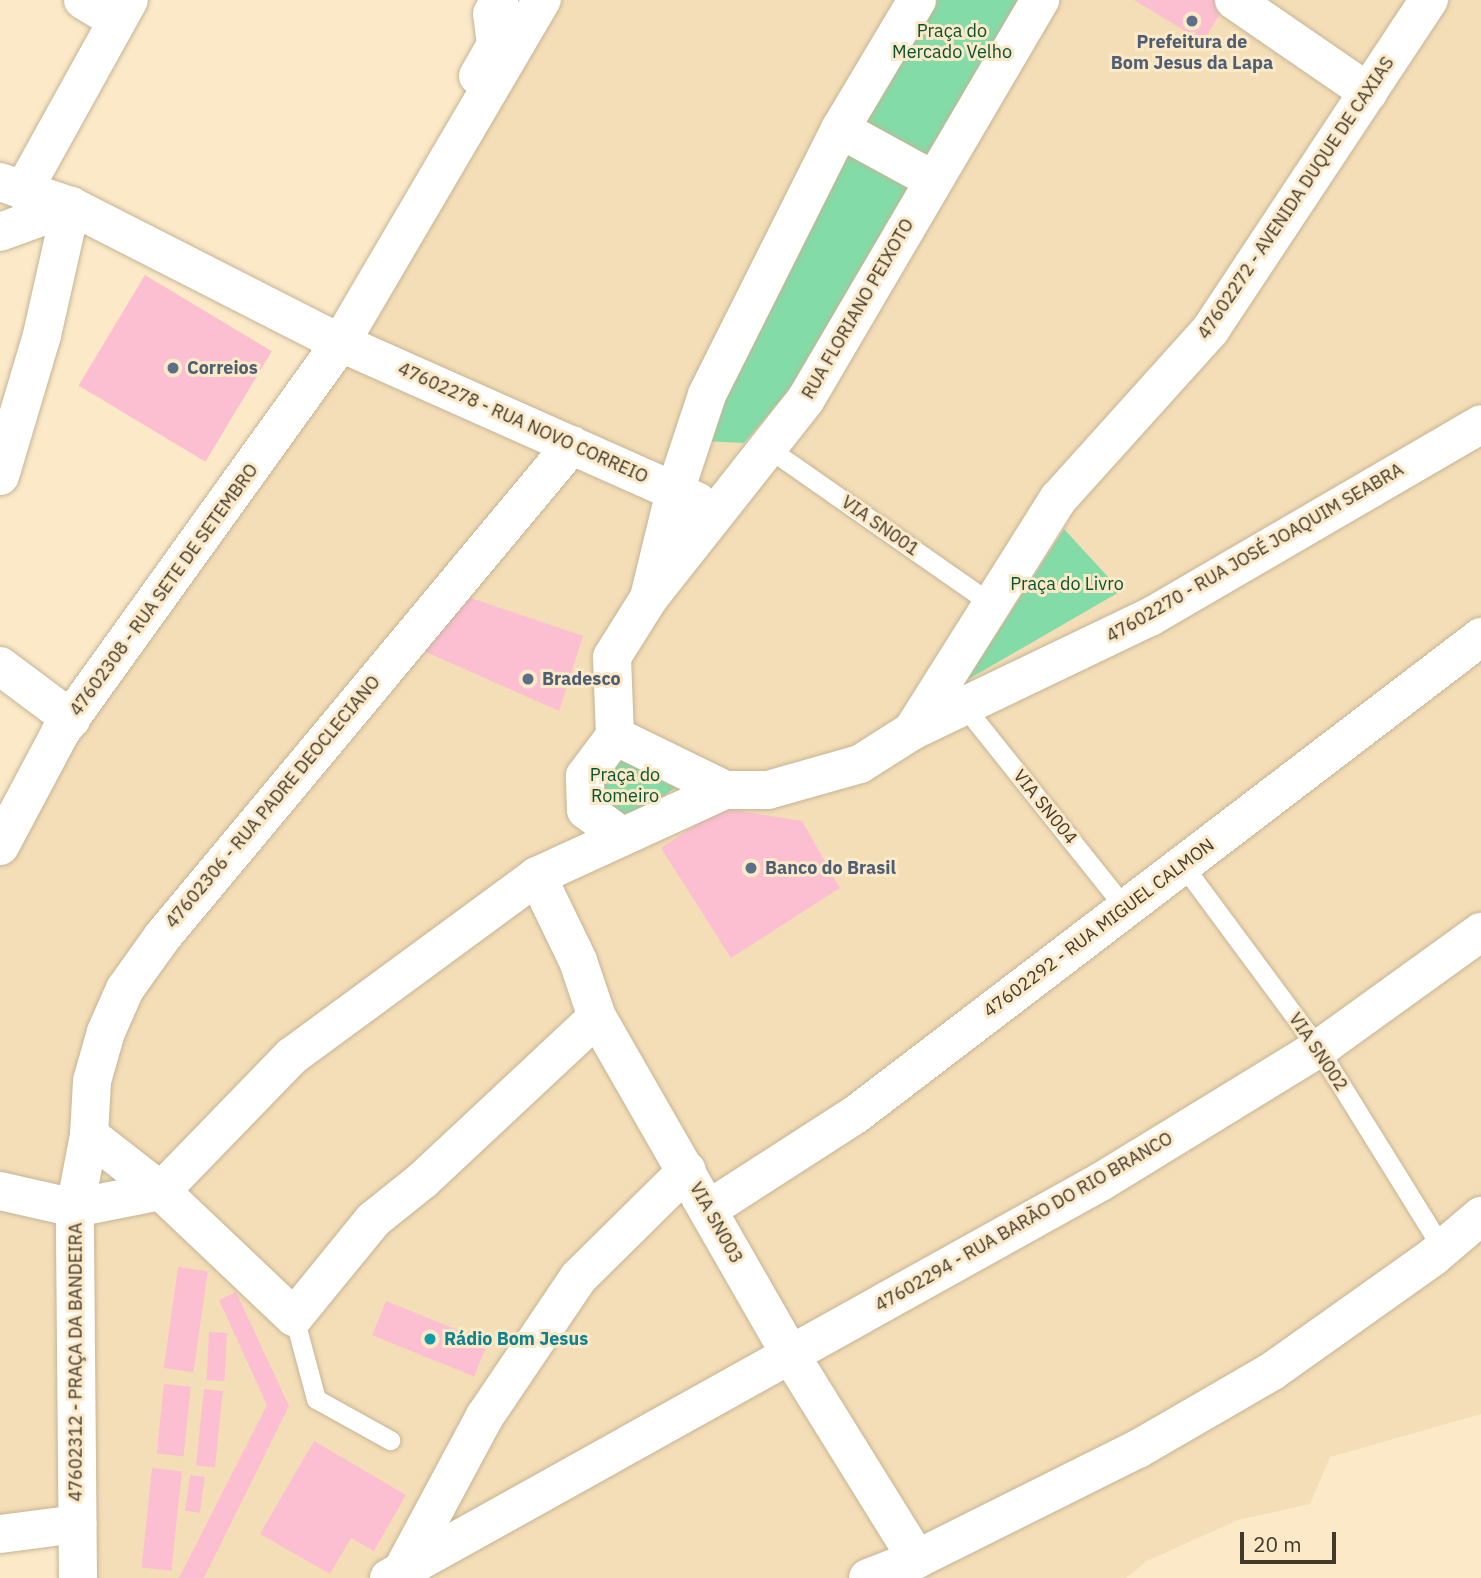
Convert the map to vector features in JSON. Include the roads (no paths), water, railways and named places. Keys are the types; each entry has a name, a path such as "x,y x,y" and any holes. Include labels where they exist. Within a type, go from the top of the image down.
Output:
{"street":[{"path":"11,187 123,10 83,0"},
{"path":"0,813 205,509 335,340 493,23 542,0"},
{"name":"RUA FLORIANO PEIXOTO","path":"649,598 675,491 707,396 840,129 917,0"},
{"name":"RUA FLORIANO PEIXOTO","path":"615,736 612,657 649,598 806,399 1040,0"},
{"path":"1234,0 1368,92"},
{"name":"47602272 - AVENIDA DUQUE DE CAXIAS","path":"912,731 1059,498 1211,329 1429,0"},
{"path":"840,129 933,180"},
{"name":"47602278 - RUA NOVO CORREIO","path":"11,187 71,206 335,340 719,510"},
{"path":"0,232 71,206"},
{"path":"0,475 42,335 71,206"},
{"name":"47602308 - RUA SETE DE SETEMBRO","path":"0,846 65,714 335,340"},
{"name":"47602270 - RUA JOSÉ JOAQUIM SEABRA","path":"725,790 768,790 820,778 860,764 912,731 1150,617 1481,424"},
{"name":"47602306 - RUA PADRE DEOCLECIANO","path":"75,1208 89,1135 92,1081 106,1032 125,989 196,895 572,446"},
{"name":"47602292 - RUA MIGUEL CALMON","path":"709,1209 855,1115 1481,637"},
{"path":"0,666 65,714"},
{"path":"620,835 586,810 585,776 615,736 725,790"},
{"path":"161,1191 292,1056 537,876 620,835 725,790"},
{"name":"VIA SN003","path":"537,876 578,961 597,1017 687,1170 790,1356 917,1559"},
{"name":"47602294 - RUA BARÃO DO RIO BRANCO","path":"396,1573 667,1419 790,1356 1102,1181 1323,1045 1481,932"},
{"path":"89,1135 161,1191 294,1317 373,1220 423,1180 597,1017"},
{"path":"396,1573 485,1416 578,1278 687,1170"},
{"path":"0,1191 75,1208"},
{"name":"47602312 - PRAÇA DA BANDEIRA","path":"78,1578 75,1208 161,1191"},
{"path":"868,1578 917,1559 1138,1449 1271,1372 1442,1248 1481,1216"},
{"path":"0,1534 77,1524"}],"lane":[{"name":"VIA SN001","path":"768,448 992,604"},
{"name":"VIA SN004","path":"964,706 1125,908"},
{"name":"VIA SN002","path":"1182,864 1323,1045 1442,1248"},
{"path":"294,1317 316,1399 390,1440"}],"place":[{"name":"Prefeitura de Bom Jesus da Lapa","path":"1192,21"},
{"name":"Correios","path":"173,368"},
{"name":"Bradesco","path":"528,679"},
{"name":"Banco do Brasil","path":"751,868"},
{"name":"Rádio Bom Jesus","path":"430,1339"}],"park label":[{"name":"Praça do Mercado Velho","path":"952,42"},
{"name":"Praça do Livro","path":"1067,584"},
{"name":"Praça do Romeiro","path":"625,786"}]}
